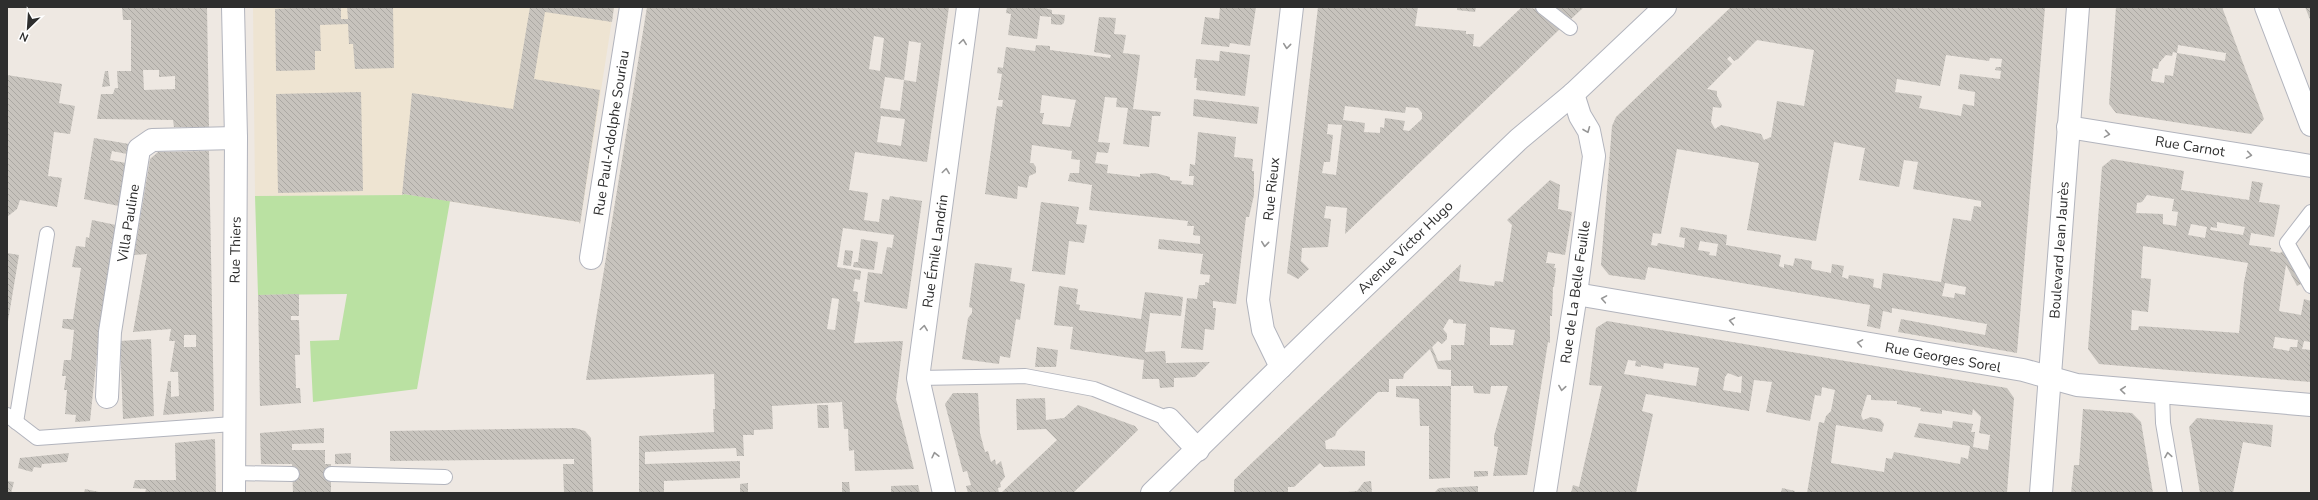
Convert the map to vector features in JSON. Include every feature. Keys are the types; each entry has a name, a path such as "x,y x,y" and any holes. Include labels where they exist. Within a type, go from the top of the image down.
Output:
{"street":[{"name":"Rue Thiers","path":"233,7 236,138 233,424 234,483"},
{"name":"Rue Paul-Adolphe Souriau","path":"591,258 631,7"},
{"name":"Rue Émile Landrin","path":"944,493 918,378 968,7"},
{"name":"Rue Rieux","path":"1281,367 1263,330 1258,300 1292,7"},
{"name":"Avenue Victor Hugo","path":"1152,493 1519,138 1573,94 1664,7"},
{"name":"Boulevard Jean Jaurès","path":"2041,493 2078,7"},
{"path":"2266,7 2311,125"},
{"name":"Rue de La Belle Feuille","path":"1545,493 1576,294 1594,156 1589,131 1580,116 1573,94"},
{"name":"Rue Carnot","path":"2068,127 2311,166"},
{"name":"Villa Pauline","path":"107,397 110,332 140,149 152,140 236,138"},
{"name":"Rue Georges Sorel","path":"1576,294 2015,369 2077,385 2311,405"},
{"path":"1169,420 1198,450"}],"lane":[{"path":"1543,7 1570,28"},
{"path":"2311,212 2287,243 2311,286"},
{"path":"48,234 12,419 37,438 233,424"},
{"path":"918,378 1025,376 1094,389 1169,420"},
{"path":"2162,393 2163,423 2175,493"},
{"path":"234,483 292,474"},
{"path":"331,474 445,477"}],"shaded area":[{"path":"253,7 614,7 580,224 579,222 404,194 255,196"}],"green space":[{"path":"404,194 450,201 417,389 313,402 310,341 339,340 347,294 258,295 255,196"}],"building":[{"path":"122,7 207,7 209,127 174,127 173,120 97,119 101,94 113,94 115,88 118,88 117,71 131,71 131,20 123,20","holes":["143,70 159,70 159,77 175,76 175,89 144,90"]},
{"path":"313,7 341,8 341,19 348,19 347,7 393,7 394,68 355,69 353,44 349,44 348,24 320,25 321,51 315,51 315,70 276,71 275,9"},
{"path":"530,7 614,7 612,22 545,12 534,79 600,90 580,224 579,222 404,194 402,195 412,93 513,109"},
{"path":"647,7 949,7 927,162 855,152 849,190 868,193 864,220 879,222 882,199 889,200 890,196 922,201 907,309 864,302 868,272 882,274 887,247 892,248 894,235 843,228 837,267 861,271 860,280 855,279 853,291 858,292 857,301 860,302 854,343 903,341 896,399 914,469 855,471 854,450 849,451 848,429 844,429 842,402 772,406 773,429 754,430 754,435 743,435 744,456 737,456 736,448 645,452 645,464 740,461 740,478 664,481 664,493 639,493 639,436 714,432 714,374 586,380","holes":["874,36 884,38 880,71 869,69","909,41 921,43 916,82 904,80","885,77 904,80 900,111 880,108","881,116 905,119 901,146 877,142","832,298 839,299 835,330 827,329"]},
{"path":"1007,7 1041,7 1052,10 1052,14 1065,15 1064,23 1061,25 1051,24 1051,17 1040,16 1037,39 1008,35 1011,14 1006,13"},
{"path":"1220,7 1256,7 1250,46 1230,43 1229,47 1201,44 1205,17 1219,19"},
{"path":"1318,7 1418,7 1415,26 1466,31 1466,34 1474,34 1473,46 1480,47 1522,7 1537,9 1561,28 1345,234 1347,208 1326,206 1324,218 1331,219 1328,247 1302,248 1301,261 1309,269 1298,279 1287,273","holes":["1345,106 1405,113 1406,107 1418,108 1422,113 1422,119 1409,131 1403,130 1405,121 1385,118 1384,128 1380,127 1380,133 1364,132 1365,123 1343,120","1328,124 1342,125 1336,175 1322,173 1324,162 1330,162 1333,135 1327,134"]},
{"path":"1457,7 1476,7 1475,12 1457,10"},
{"path":"1555,7 1584,7 1571,19"},
{"path":"1731,7 2045,7 2017,353 1898,332 1901,319 1985,335 1987,324 1892,308 1892,313 1883,311 1880,329 1867,326 1870,305 1648,267 1645,280 1609,275 1601,265 1612,126 1616,117","holes":["1757,40 1814,50 1804,106 1777,101 1771,137 1764,140 1761,134 1721,125 1715,129 1711,122 1713,107 1721,108 1722,105 1717,96 1717,91 1707,89 1732,64 1727,59 1730,56 1734,61 1738,59","1946,55 1989,61 1990,58 2002,59 2001,67 1996,67 1995,70 2001,71 2000,79 1960,74 1958,89 1975,92 1974,106 1963,104 1961,116 1919,108 1922,96 1895,92 1897,79 1940,86","1834,142 1865,148 1859,180 1899,187 1904,160 1918,162 1913,189 1981,201 1981,207 1974,206 1971,221 1953,218 1941,282 1883,273 1881,289 1873,287 1874,279 1849,275 1848,279 1842,277 1844,266 1832,264 1831,273 1811,269 1812,261 1795,258 1793,266 1784,264 1784,268 1779,266 1781,255 1726,245 1727,235 1681,227 1679,237 1685,238 1684,248 1658,243 1657,246 1651,245 1653,233 1661,234 1677,149 1759,163 1747,230 1816,241","1700,241 1718,244 1716,256 1709,255 1710,252 1698,250","1945,283 1966,287 1965,295 1955,293 1954,298 1942,296"]},
{"path":"2116,7 2222,7 2264,119 2251,134 2116,113 2109,104","holes":["2178,45 2226,53 2225,61 2177,53","2173,52 2177,53 2173,76 2165,75 2164,83 2151,81 2153,68 2158,69 2159,63 2166,55 2172,56"]},
{"path":"2305,7 2311,7 2311,22"},
{"path":"1099,17 1116,18 1114,34 1126,35 1123,53 1140,55 1133,109 1161,112 1160,116 1152,116 1149,147 1123,144 1128,108 1116,107 1117,98 1105,97 1098,142 1110,143 1108,153 1097,152 1095,163 1108,165 1107,173 1140,177 1140,174 1155,173 1170,177 1170,180 1182,181 1181,184 1193,185 1194,176 1189,176 1190,164 1195,165 1198,132 1236,137 1234,157 1253,159 1252,171 1254,171 1254,195 1249,217 1246,217 1236,304 1213,301 1213,308 1216,308 1214,330 1205,329 1203,350 1181,348 1187,298 1197,299 1199,285 1205,285 1205,282 1209,283 1210,275 1200,274 1203,254 1158,249 1159,239 1200,244 1200,236 1193,235 1194,226 1187,226 1188,221 1089,210 1092,185 1068,181 1070,173 1079,173 1080,160 1071,159 1072,151 1032,145 1030,163 1033,163 1036,167 1036,173 1029,176 1027,188 1018,186 1017,199 985,194 997,106 1002,107 1003,100 998,100 1002,74 997,73 998,67 1003,68 1006,47 1035,51 1036,45 1050,46 1050,50 1110,58 1111,55 1094,52","holes":["1042,95 1076,100 1070,127 1042,124 1044,113 1040,113"]},
{"path":"1220,51 1250,55 1245,96 1196,90 1197,78 1194,78 1196,59 1219,61"},
{"path":"105,71 108,71 110,86 102,87"},
{"path":"7,75 62,84 59,103 75,106 70,134 54,132 48,176 62,178 57,207 20,200 17,209 7,217"},
{"path":"361,92 363,191 278,193 276,94"},
{"path":"1194,99 1259,107 1257,124 1193,116"},
{"path":"94,138 129,144 127,154 112,151 110,160 126,163 119,206 84,199"},
{"path":"209,151 214,411 163,415 168,381 171,381 171,397 179,396 178,372 170,372 175,341 169,341 171,329 133,332 147,254 134,255 150,159 158,152","holes":["184,335 196,335 196,347 184,347"]},
{"path":"2112,159 2184,171 2181,190 2249,200 2252,181 2263,183 2259,202 2280,205 2274,237 2251,233 2249,245 2271,248 2270,251 2280,253 2296,243 2311,269 2311,279 2297,286 2286,265 2279,311 2301,315 2304,299 2311,301 2311,342 2304,341 2302,349 2311,350 2311,382 2099,364 2088,349 2102,167","holes":["2147,195 2174,199 2172,211 2178,212 2176,226 2163,224 2163,214 2136,213 2137,203 2142,202","2217,222 2245,227 2243,235 2210,230 2211,227 2217,228","2191,224 2207,227 2205,238 2188,235","2143,246 2248,263 2244,282 2239,333 2139,326 2138,330 2131,330 2132,310 2148,312 2151,279 2141,278","2275,337 2298,340 2297,347 2290,347 2289,351 2273,348"]},
{"path":"1550,180 1560,185 1558,209 1572,212 1565,255 1548,252 1546,263 1555,264 1554,268 1556,268 1553,287 1552,316 1550,316 1550,343 1548,342 1527,475 1493,476 1498,447 1494,446 1494,436 1508,386 1491,386 1490,394 1474,393 1473,386 1451,386 1451,370 1438,369 1430,349 1404,374 1403,379 1389,379 1389,392 1378,392 1337,431 1335,436 1325,441 1326,449 1365,451 1365,466 1324,467 1320,463 1294,487 1288,487 1288,493 1234,493 1234,480 1461,264 1459,281 1494,286 1495,281 1503,282 1512,225 1507,220","holes":["1449,319 1453,320 1453,323 1466,324 1464,345 1451,345 1451,360 1438,361 1432,347 1438,341 1442,344 1447,339 1447,334 1443,329","1490,327 1515,330 1513,345 1490,345"]},
{"path":"1041,202 1079,207 1076,224 1087,225 1084,243 1069,241 1065,275 1032,271"},
{"path":"92,220 116,225 101,317 90,421 75,422 76,415 65,414 67,390 64,390 66,376 62,376 64,360 71,360 74,330 62,328 63,319 73,319 81,268 72,267 76,246 85,247 86,237 89,238"},
{"path":"861,239 878,242 874,270 853,267 854,262 858,262"},
{"path":"845,250 853,251 851,266 843,265"},
{"path":"7,253 19,255 8,321 7,321"},
{"path":"975,263 1012,268 1010,281 1025,284 1020,320 1016,319 1010,358 1000,356 999,364 962,359 968,318 972,313 972,308 969,307"},
{"path":"1059,286 1078,289 1076,304 1080,305 1079,310 1141,319 1145,292 1183,297 1181,316 1150,313 1145,352 1165,351 1166,363 1210,362 1195,377 1174,378 1174,387 1160,388 1159,379 1142,379 1144,360 1070,349 1073,327 1054,325"},
{"path":"299,294 299,316 291,316 291,320 299,320 300,355 295,355 296,388 300,388 301,403 260,406 258,295"},
{"path":"1607,321 2007,388 2014,398 2007,493 1807,493 1819,422 1824,423 1826,416 1831,411 1835,390 1822,387 1821,396 1815,395 1810,421 1766,412 1772,382 1754,380 1749,411 1646,394 1642,411 1653,414 1636,493 1571,493 1573,485 1579,487 1602,386 1589,385 1596,328","holes":["1628,360 1636,361 1635,366 1641,367 1641,365 1663,369 1664,363 1699,368 1696,386 1624,374","1728,373 1738,377 1742,376 1741,393 1723,390 1725,377","1867,395 1871,395 1871,400 1897,401 1897,404 1921,408 1920,411 1942,414 1942,410 1972,415 1973,409 1981,417 1979,433 1990,435 1988,450 1973,447 1975,432 1971,432 1973,424 1953,421 1952,428 1919,423 1914,437 1970,446 1968,459 1961,457 1960,464 1894,452 1892,459 1886,458 1884,472 1831,463 1836,425 1882,432 1884,424 1880,419 1871,417 1863,420 1861,415"]},
{"path":"151,339 154,416 123,419 120,341"},
{"path":"1037,347 1058,350 1056,367 1035,367"},
{"path":"1396,386 1451,386 1450,478 1429,479 1429,426 1420,426 1419,399 1396,397"},
{"path":"953,393 978,393 980,433 985,452 988,451 991,462 995,459 996,465 1001,461 1005,477 1000,483 1001,487 998,488 999,493 968,493 966,486 971,485 967,471 963,472 945,404"},
{"path":"1045,398 1046,420 1064,418 1078,405 1135,426 1138,430 1073,493 1001,493 1057,440 1046,429 1017,430 1016,399"},
{"path":"817,405 828,405 829,428 818,428"},
{"path":"2083,409 2132,413 2141,422 2153,493 2071,493 2074,465 2079,465"},
{"path":"2197,418 2273,425 2271,447 2243,442 2233,493 2200,493 2189,427"},
{"path":"324,428 324,443 292,444 292,450 325,450 325,464 331,464 331,493 293,493 292,464 261,464 260,433"},
{"path":"575,428 585,431 591,438 593,493 564,493 563,464 574,464 574,459 390,461 390,431"},
{"path":"215,439 216,493 145,493 146,489 133,488 135,480 176,480 175,443"},
{"path":"69,453 67,462 42,464 41,468 34,467 32,472 18,468 20,458"},
{"path":"351,453 351,464 335,464 335,454"},
{"path":"1474,471 1488,471 1488,476 1474,477"},
{"path":"7,481 14,482 11,493 7,493"},
{"path":"1371,481 1372,493 1338,493 1357,491 1364,482"},
{"path":"842,482 849,482 850,493 842,493"},
{"path":"748,483 748,493 740,493 740,484"},
{"path":"918,485 920,493 891,493 891,486"},
{"path":"1478,486 1478,493 1434,493 1439,488"},
{"path":"1782,488 1795,491 1794,493 1781,493"},
{"path":"85,489 99,492 99,493 84,493"}]}
